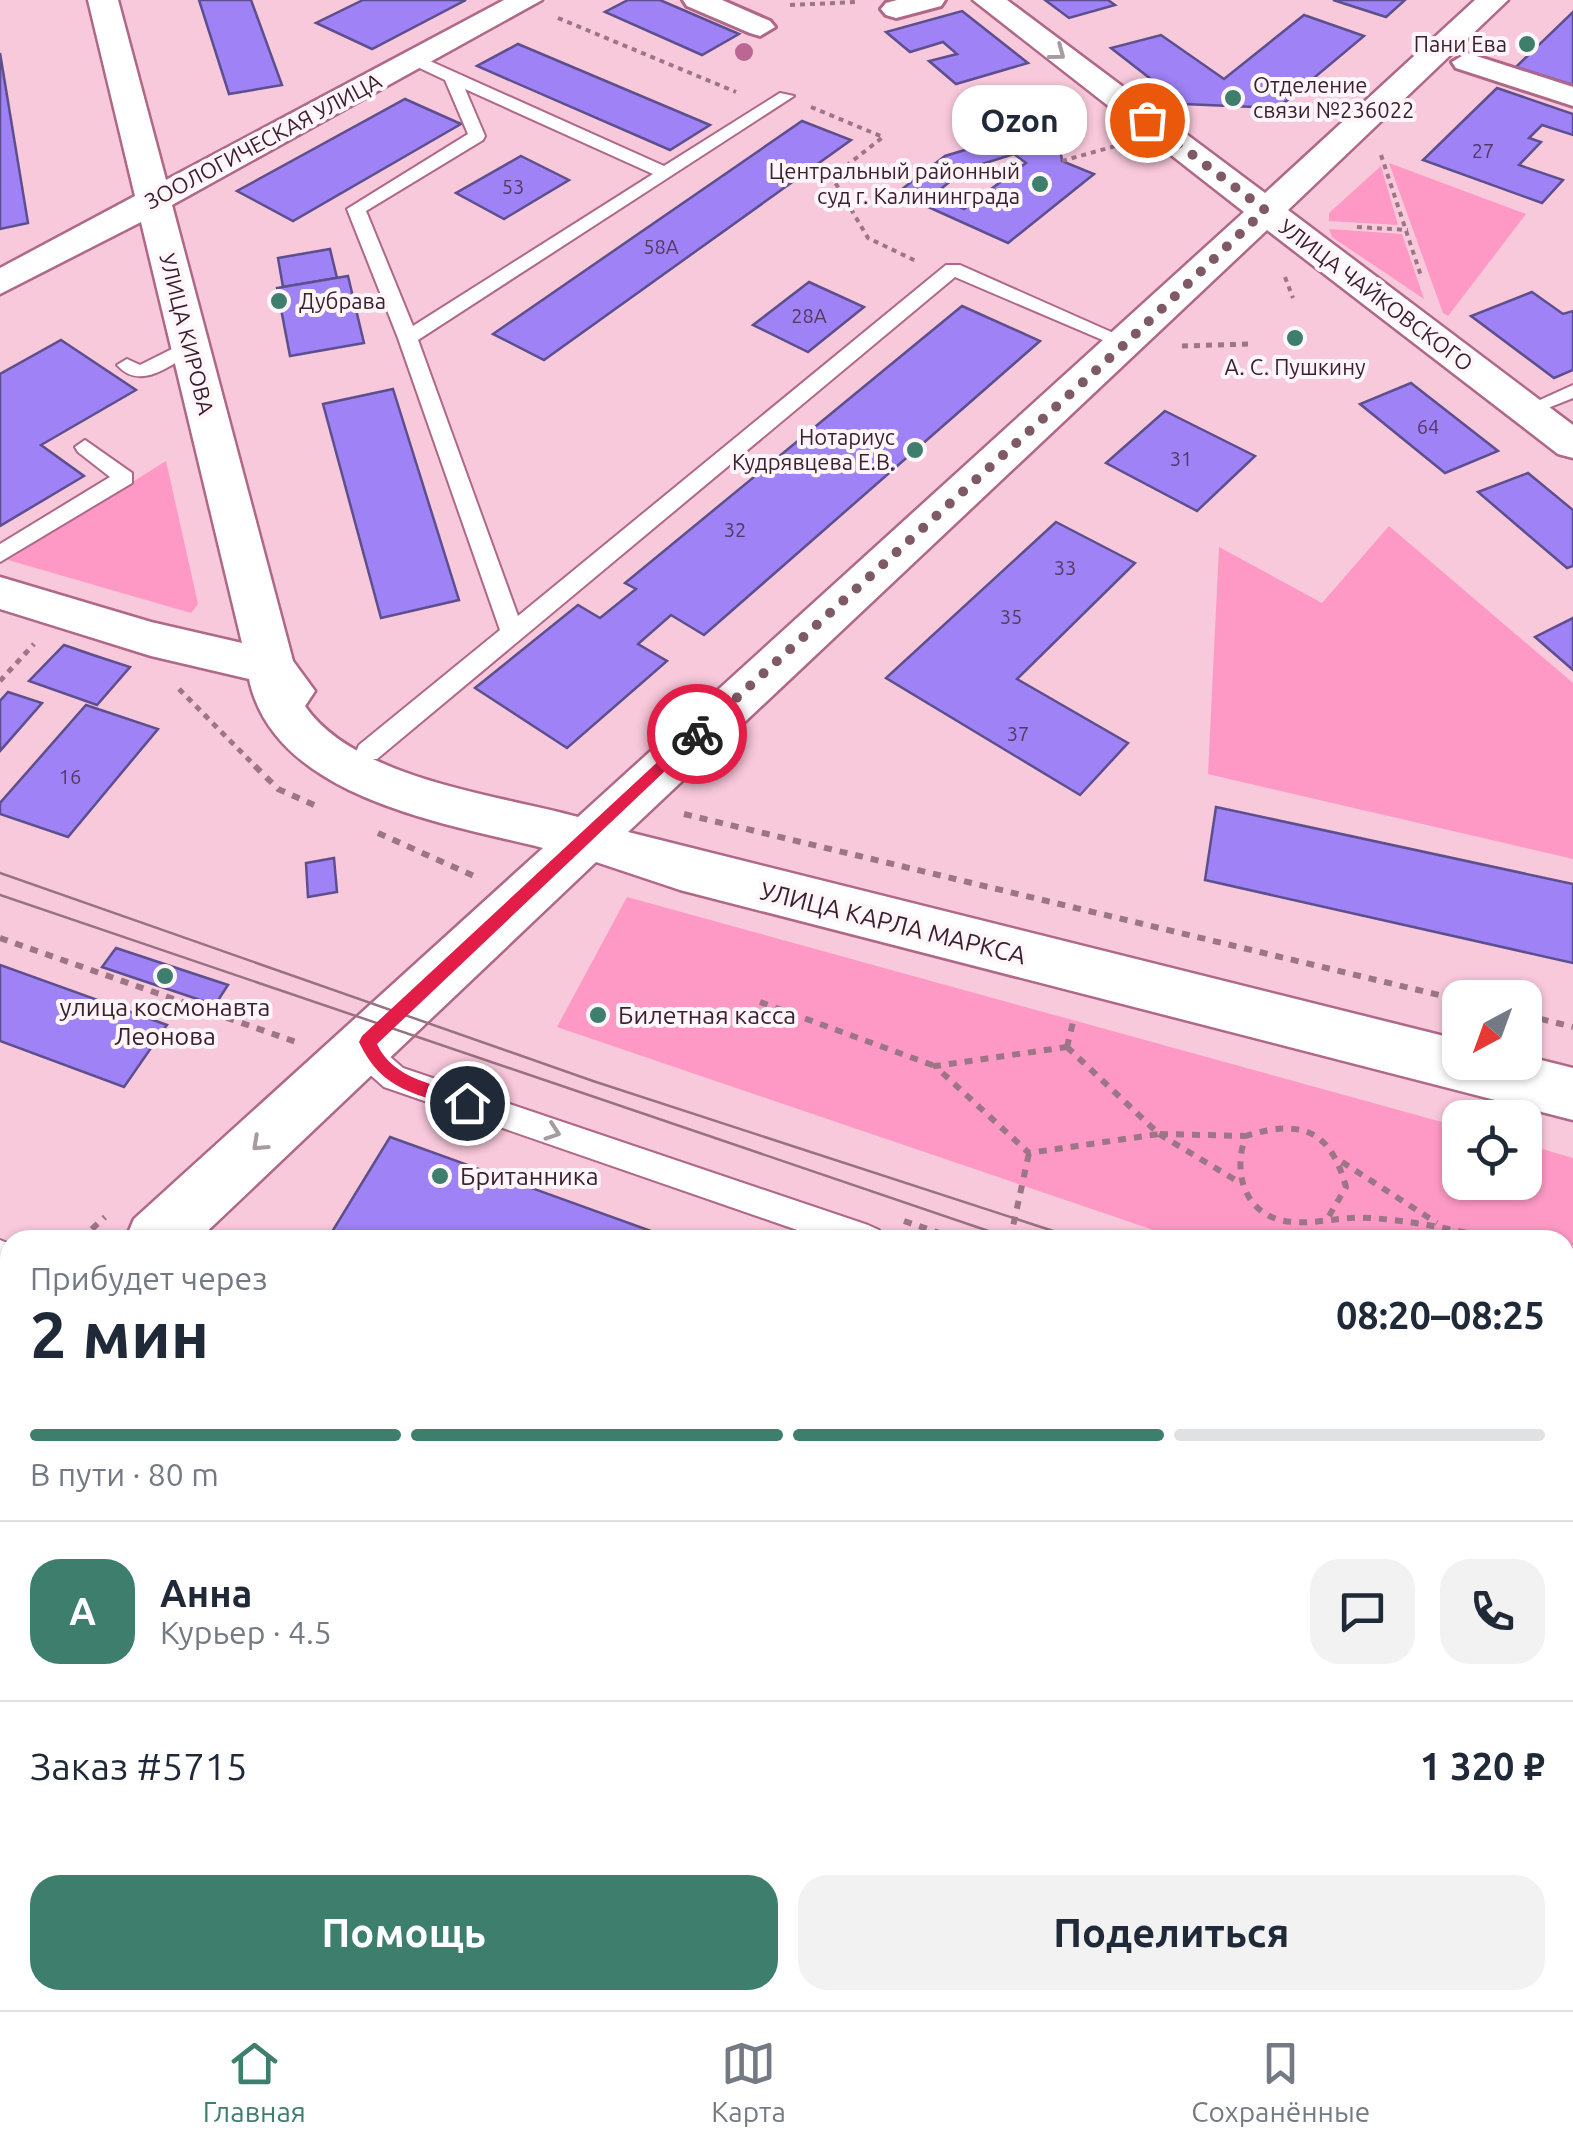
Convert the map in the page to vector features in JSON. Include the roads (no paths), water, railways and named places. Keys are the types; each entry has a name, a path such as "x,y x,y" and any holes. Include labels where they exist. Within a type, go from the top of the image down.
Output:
{"main road":[{"name":"УЛИЦА КИРОВА","path":"103,0 272,667"},
{"name":"ЗООЛОГИЧЕСКАЯ УЛИЦА","path":"0,284 527,0"},
{"name":"УЛИЦА ЧАЙКОВСКОГО","path":"988,0 1573,445"},
{"path":"168,1230 381,1060 604,819 1126,343 1493,0"},
{"path":"0,594 151,640 272,667"},
{"name":"УЛИЦА КАРЛА МАРКСА","path":"272,667 274,696 304,738 338,761 370,776 506,821 604,819 680,870 1573,1094"},
{"name":"УЛИЦА КАРЛА МАРКСА","path":"272,667 318,725 368,752 428,773 1442,1027"},
{"path":"1542,1050 1573,1058"}],"street":[{"path":"697,0 753,24"},
{"path":"896,9 931,0"},
{"path":"1466,62 1573,97"}],"lane":[{"path":"415,60 665,174"},
{"path":"452,78 477,136 356,210 408,338 512,631"},
{"path":"408,338 778,101"},
{"path":"368,752 953,269 1126,343"},
{"path":"127,365 138,372 190,346"},
{"path":"1528,410 1573,391"},
{"path":"0,554 125,478 85,448"},
{"path":"381,1060 841,1230"}],"tram line":[{"path":"0,873 593,1081 1050,1230"},
{"path":"0,895 986,1230"}],"place":[{"name":"Пани Ева","path":"1527,44"},
{"name":"Отделение связи №236022","path":"1233,98"},
{"name":"Ozon","path":"1147,120"},
{"name":"Центральный районный суд г. Калининграда","path":"1040,184"},
{"name":"Дубрава","path":"279,301"},
{"name":"А. С. Пушкину","path":"1295,338"},
{"name":"Нотариус Кудрявцева Е.В.","path":"915,450"},
{"name":"улица космонавта Леонова","path":"165,976"},
{"name":"Билетная касса","path":"598,1015"},
{"name":"Британника","path":"440,1176"}]}
